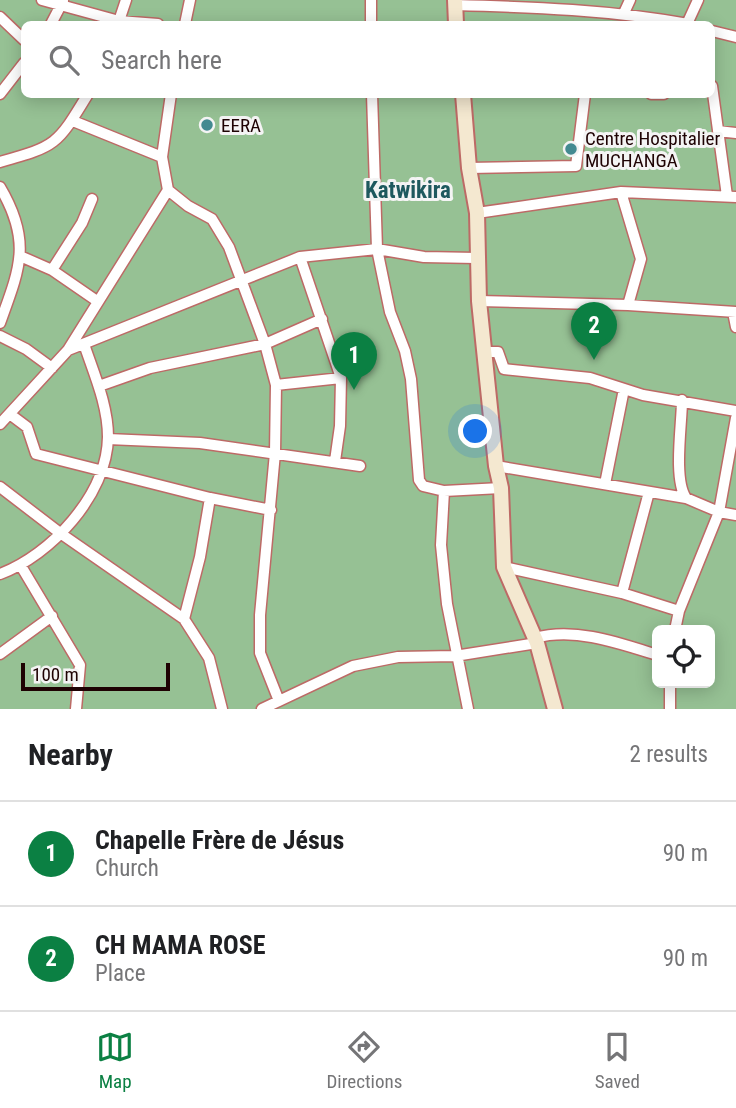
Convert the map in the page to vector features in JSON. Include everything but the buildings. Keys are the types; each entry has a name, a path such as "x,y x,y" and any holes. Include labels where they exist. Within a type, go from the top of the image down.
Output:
{"street":[{"path":"42,0 62,3 113,21"},
{"path":"120,21 126,0"},
{"path":"186,21 190,0"},
{"path":"371,0 371,21"},
{"path":"624,13 630,0"},
{"path":"689,21 698,0"},
{"path":"53,21 62,3"},
{"path":"456,21 455,3 543,4 671,21"},
{"path":"0,17 21,37"},
{"path":"715,32 736,37"},
{"path":"0,94 21,67"},
{"path":"170,98 162,157 168,190 188,206 212,219 229,247 265,344 275,385 275,453 260,615 260,653 279,701"},
{"path":"372,98 377,250 390,312 405,351 411,379 419,480 423,486 444,491 501,488"},
{"path":"463,98 469,168 477,213 479,301 496,466 501,488 504,567 536,641 555,709"},
{"path":"469,168 576,166 584,98"},
{"path":"477,213 621,192 731,197 714,98"},
{"path":"0,162 49,148 73,121 85,99"},
{"path":"73,121 162,157"},
{"path":"718,131 736,133"},
{"path":"0,187 20,228 20,256 0,323"},
{"path":"0,424 68,350 168,190"},
{"path":"621,192 641,259 628,305"},
{"path":"52,270 82,223 92,199"},
{"path":"68,350 300,257 377,250 424,257 476,258"},
{"path":"20,256 52,270 97,301"},
{"path":"300,257 341,378 340,425 335,461"},
{"path":"479,301 628,305 735,312 736,327"},
{"path":"99,386 150,368 265,344 322,319"},
{"path":"0,335 26,349 52,368"},
{"path":"0,574 21,566 60,533 91,492 102,470 108,439 99,386 84,344"},
{"path":"484,352 498,352 504,369 590,378 624,390 736,411"},
{"path":"275,385 341,378"},
{"path":"605,484 624,390"},
{"path":"682,400 680,467 682,492 686,498"},
{"path":"11,415 27,427 36,454 210,498 271,510"},
{"path":"676,625 679,611 719,512 736,418"},
{"path":"108,439 200,443 360,466"},
{"path":"496,466 686,498 719,512 736,515"},
{"path":"0,487 60,533 184,619 209,658 222,709"},
{"path":"444,491 442,545 455,656 468,709"},
{"path":"622,593 649,492"},
{"path":"184,619 200,557 210,498"},
{"path":"21,566 80,666 76,709"},
{"path":"504,567 622,593 679,611"},
{"path":"0,654 52,616"},
{"path":"262,709 353,666 398,657 455,656 566,635 609,639 652,653"},
{"path":"670,688 670,709"}],"green space":[{"path":"0,0 736,0 736,709 0,709"}],"place":[{"name":"EERA","path":"207,125"},
{"name":"Centre Hospitalier MUCHANGA","path":"571,149"},
{"name":"CH MAMA ROSE","path":"594,360"},
{"name":"Chapelle Frère de Jésus","path":"354,390"}],"district":[{"name":"Katwikira","path":"408,190"}]}
